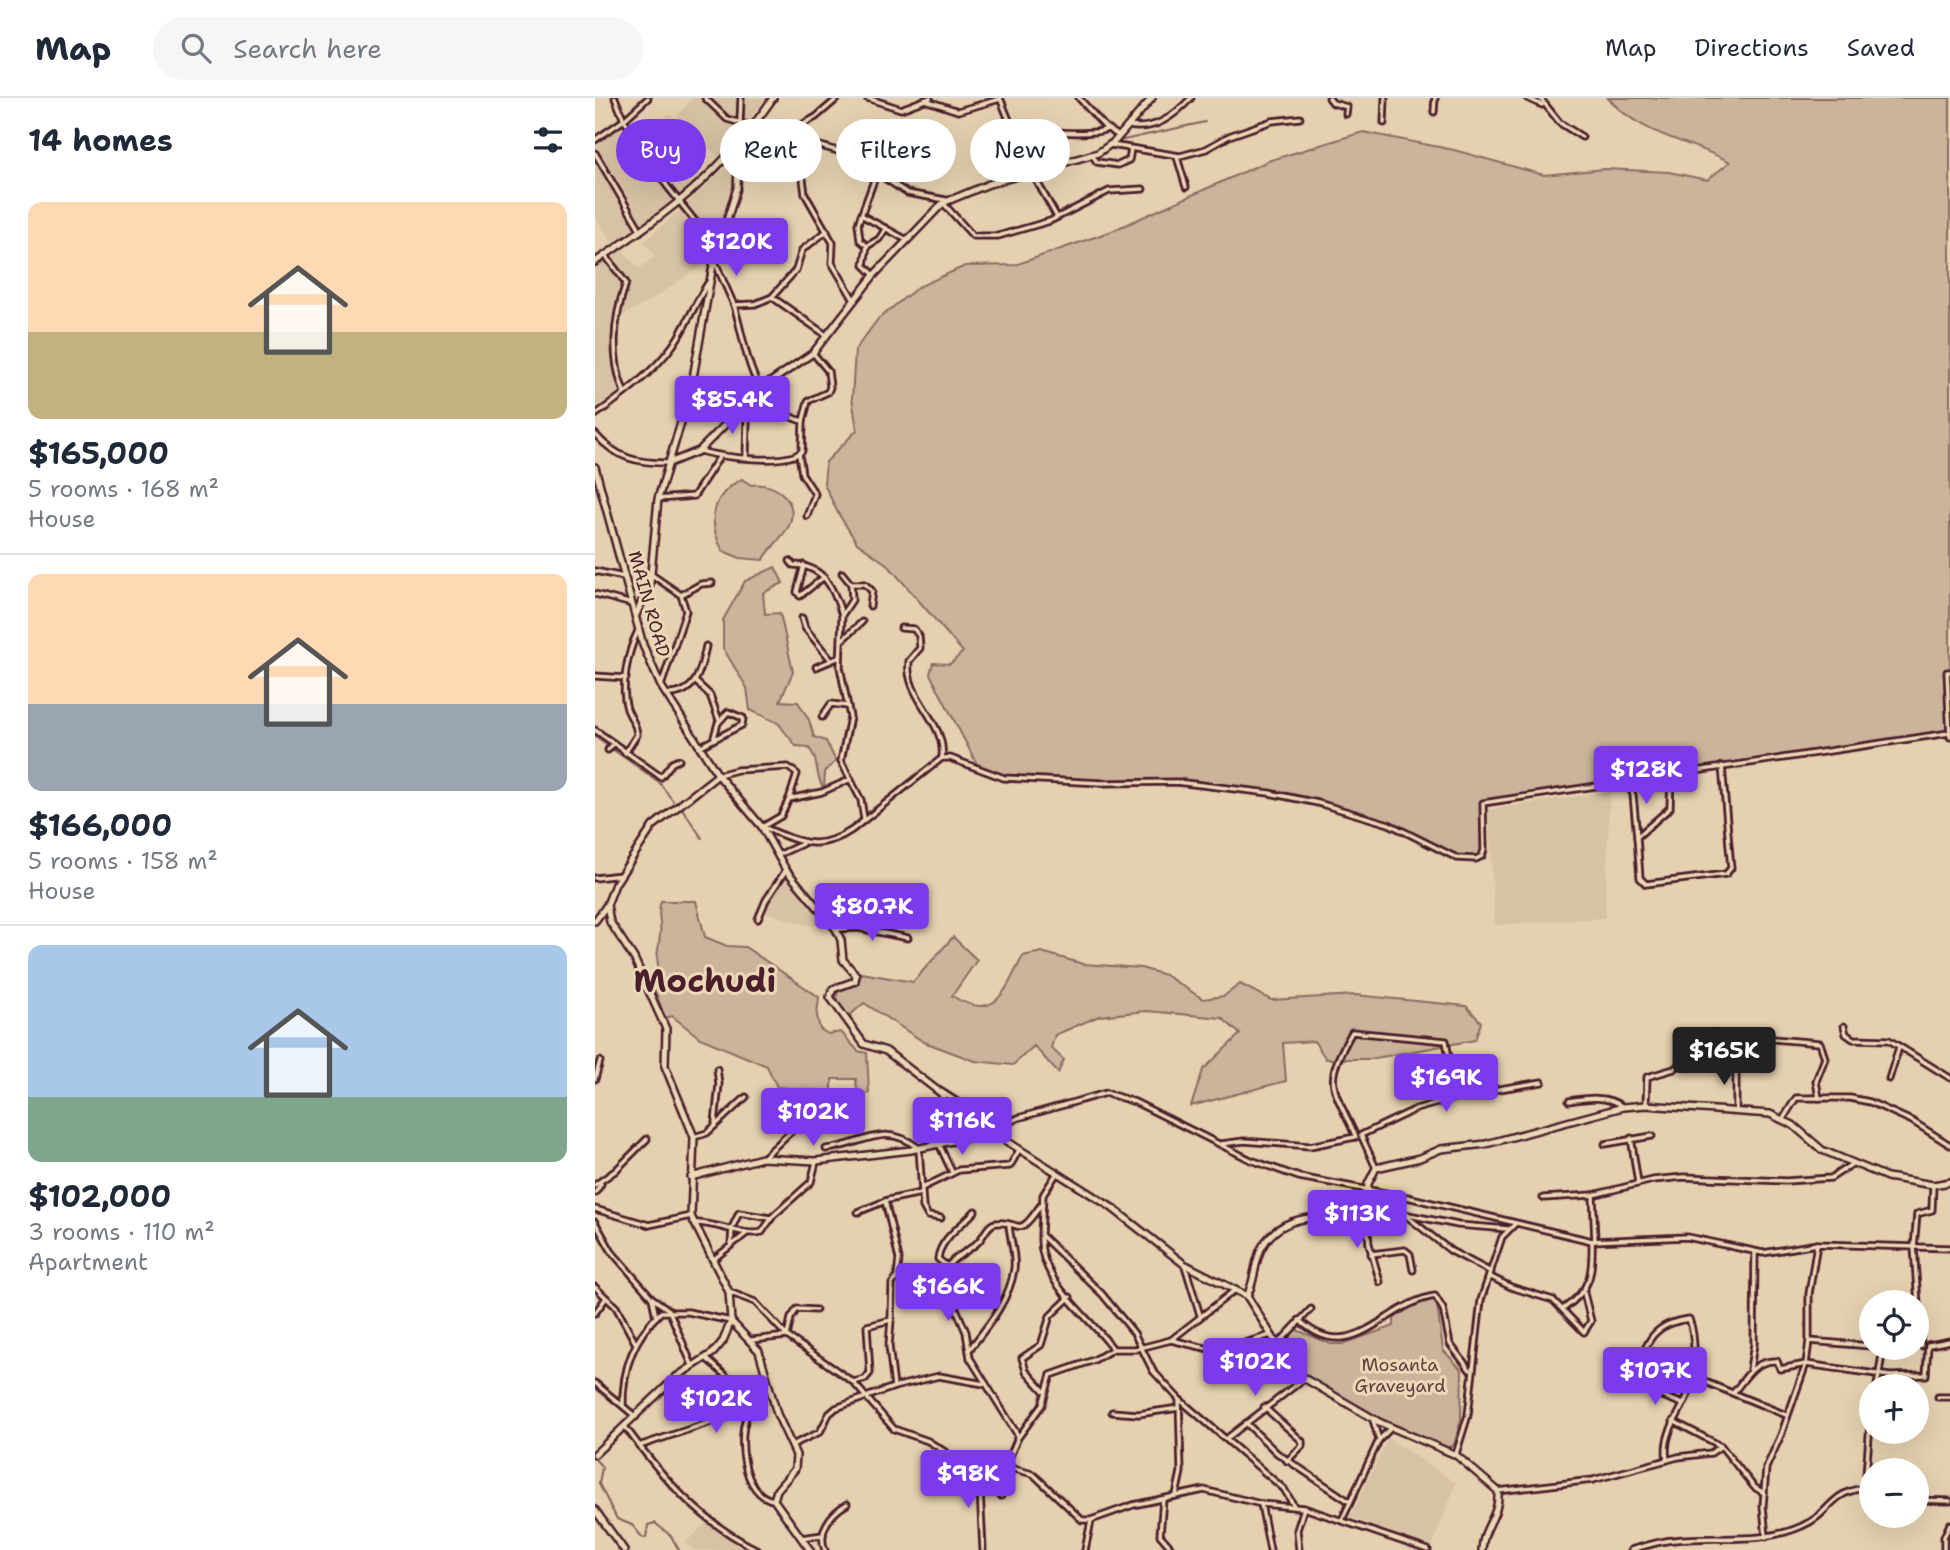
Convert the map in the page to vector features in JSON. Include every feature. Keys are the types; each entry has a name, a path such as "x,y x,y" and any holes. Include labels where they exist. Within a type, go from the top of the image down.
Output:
{"street":[{"path":"615,98 624,119"},
{"path":"625,119 648,98"},
{"path":"705,98 727,119"},
{"path":"740,119 741,98"},
{"path":"758,119 773,98"},
{"path":"812,119 838,98"},
{"path":"867,98 898,109 927,99 958,111 1000,98 1010,125 1023,130 1093,133 1107,128"},
{"path":"1079,98 1107,128 1119,136"},
{"path":"1129,126 1143,128 1156,124 1174,115 1191,98"},
{"path":"1329,98 1333,103 1347,107 1346,114"},
{"path":"1384,123 1385,98"},
{"path":"1434,112 1435,98"},
{"path":"1527,98 1544,106"},
{"path":"1540,98 1560,123 1582,137"},
{"path":"1070,161 1092,155 1111,145 1129,126 1148,99"},
{"path":"1111,145 1177,157 1206,149 1229,136 1272,121 1300,118"},
{"path":"595,140 616,126"},
{"path":"1092,155 1097,162 1121,165 1129,160 1131,149"},
{"path":"595,153 641,231"},
{"path":"1177,157 1186,187"},
{"path":"595,262 680,204 720,164"},
{"path":"665,182 699,226 734,305 747,361 760,389 782,413 803,421"},
{"path":"636,617 652,575 658,499 697,363 714,262 737,182"},
{"path":"803,182 805,194 833,243 832,263 854,300"},
{"path":"873,182 861,215 858,235 867,246 864,265 874,275"},
{"path":"891,182 907,193 946,202 973,236 998,236 1057,216 1109,191 1143,189"},
{"path":"595,434 624,459 640,463 669,463 699,451 760,389 813,353 874,275 946,202 1005,182"},
{"path":"1037,182 1057,216"},
{"path":"861,215 907,240"},
{"path":"867,246 879,239 886,228"},
{"path":"734,305 755,304 772,297 792,278 802,250 827,231"},
{"path":"605,255 625,283 617,313 613,351 615,369 624,392"},
{"path":"595,415 646,374 679,338 711,279"},
{"path":"772,297 828,336"},
{"path":"807,516 815,494 802,474 799,454 804,440 803,421 808,401 828,392 831,387 828,371 813,353"},
{"path":"742,409 747,419 746,457"},
{"path":"699,451 720,456 746,457 794,457 799,454"},
{"path":"658,499 694,496 720,456"},
{"name":"MAIN ROAD","path":"595,467 638,630 661,686 718,775 762,827 786,870 836,929"},
{"path":"790,561 793,565 804,565 824,578 833,588 842,615 840,657 849,728 841,761 845,774 851,779 861,800 864,819"},
{"path":"804,565 797,592 800,596 824,578"},
{"path":"595,571 625,578"},
{"path":"842,573 851,584 852,600 842,615"},
{"path":"652,575 681,595 686,611 661,686"},
{"path":"681,595 701,584 712,583"},
{"path":"851,584 865,584 872,591 870,606"},
{"path":"595,594 632,604"},
{"path":"802,618 805,628 831,660"},
{"path":"842,640 862,622"},
{"path":"901,628 914,629 919,636 920,648 909,661 909,674 927,715 939,733 942,758"},
{"path":"625,753 636,740 638,730 627,708 626,678 631,644 638,630"},
{"path":"666,694 681,693 696,682 706,646"},
{"path":"816,667 840,657"},
{"path":"777,855 802,844 845,834 942,758 954,759 1004,778 1102,783 1176,782 1318,803 1389,824 1457,858 1476,859 1482,856 1484,850 1483,803 1950,735 1947,672 1950,672"},
{"path":"595,676 626,678"},
{"path":"696,682 710,695 720,721"},
{"path":"822,717 831,704 848,706"},
{"path":"699,747 744,721 731,712 720,721 715,737"},
{"path":"595,730 611,747 625,753 661,778 672,763 679,760"},
{"path":"1628,781 1633,795 1640,878 1646,884 1726,874 1731,868 1732,860 1723,766"},
{"path":"595,921 607,905 621,875 657,822 718,775 737,770 788,767 797,774 781,816 762,827"},
{"path":"1637,837 1670,808 1671,775"},
{"path":"789,799 842,785 851,779"},
{"path":"762,827 802,844"},
{"path":"758,919 766,900 786,870"},
{"path":"595,878 603,874 621,875"},
{"path":"595,1454 626,1428 676,1377 706,1359 723,1341 731,1321 729,1292 691,1216 694,1138 665,1066 666,1029 634,958 610,922 607,905"},
{"path":"908,938 849,927 836,929 841,940 843,960 856,975 855,981 833,989 830,997 833,1006 864,1044 880,1047 972,1112 987,1133 1019,1148 1111,1207 1184,1264 1236,1288 1247,1296 1295,1373 1391,1429 1456,1455 1498,1491 1499,1508 1485,1531 1482,1550"},
{"path":"1844,1026 1846,1034 1853,1040 1889,1040 1950,1078"},
{"path":"1376,1168 1331,1078 1336,1061 1352,1032 1448,1043 1456,1098"},
{"path":"1646,1105 1647,1077 1674,1069 1716,1034 1820,1043 1825,1058 1816,1081 1819,1098"},
{"path":"1889,1079 1899,1047"},
{"path":"595,1079 600,1060"},
{"path":"1736,1062 1736,1111"},
{"path":"715,1125 719,1084 717,1069"},
{"path":"1219,1145 1244,1141 1310,1146 1358,1136 1416,1109 1456,1098 1542,1082"},
{"path":"939,1090 945,1105 940,1143 952,1172"},
{"path":"691,1177 762,1158 816,1161 940,1143 987,1133 1018,1118 1106,1093 1135,1102 1219,1145 1299,1177 1593,1241 1688,1237 1755,1252 1777,1252 1817,1244 1950,1248"},
{"path":"694,1138 715,1125 746,1097"},
{"path":"1569,1101 1590,1097 1617,1102 1623,1107"},
{"path":"1783,1119 1796,1098 1850,1098 1870,1102 1912,1121 1950,1146"},
{"path":"762,1158 816,1108 826,1104 857,1105"},
{"path":"1380,1282 1371,1254 1367,1209 1371,1172 1376,1168 1420,1158 1441,1149 1486,1144 1623,1107 1646,1105 1770,1114 1783,1119 1822,1150 1853,1164 1887,1177 1933,1185 1949,1183"},
{"path":"826,1149 883,1134 907,1138 919,1147 922,1190 928,1216 941,1218"},
{"path":"1605,1144 1652,1136"},
{"path":"1631,1138 1638,1183"},
{"path":"595,1193 602,1182 647,1139"},
{"path":"858,1212 922,1190 952,1172 1010,1166 1019,1148"},
{"path":"694,1223 733,1228 747,1233 764,1231 771,1218 811,1182 816,1161"},
{"path":"1543,1198 1593,1195 1638,1183 1684,1177 1786,1181 1831,1178 1853,1164"},
{"path":"947,1266 982,1239 990,1225 996,1223 1015,1228 1026,1225 1041,1204 1057,1173"},
{"path":"595,1185 602,1182"},
{"path":"1916,1290 1914,1247 1917,1214 1931,1210 1933,1185"},
{"path":"1404,1214 1451,1251 1511,1287 1553,1300 1580,1331 1587,1331 1591,1321 1584,1293 1592,1264 1593,1195"},
{"path":"885,1201 899,1259 897,1277 892,1284 889,1346 894,1387"},
{"path":"1041,1204 1044,1265 1113,1349"},
{"path":"595,1209 649,1225 691,1216"},
{"path":"1247,1296 1256,1279 1261,1249 1280,1228 1299,1219 1367,1209 1508,1229"},
{"path":"975,1211 964,1218 939,1252 938,1259 947,1266 949,1292 965,1332 968,1350 984,1384 1012,1425 1017,1440"},
{"path":"731,1245 733,1228 739,1213 771,1218"},
{"path":"595,1222 604,1242 652,1298 669,1310 719,1316 731,1321 752,1340 761,1357 780,1421 797,1459 795,1469 777,1490 774,1500"},
{"path":"1456,1455 1468,1415 1478,1310 1503,1237 1515,1223"},
{"path":"968,1350 991,1322 1009,1287 1014,1269 1009,1225"},
{"path":"714,1259 747,1233"},
{"path":"1041,1235 1102,1294 1143,1347 1153,1371 1179,1399 1205,1418 1284,1489 1294,1506"},
{"path":"1766,1536 1766,1468 1783,1431 1786,1415 1806,1364 1809,1294 1817,1244"},
{"path":"1371,1254 1405,1250 1413,1261 1413,1270"},
{"path":"1749,1371 1754,1344 1755,1252"},
{"path":"1184,1264 1200,1316"},
{"path":"595,1287 618,1311 636,1344"},
{"path":"1001,1496 1004,1470 1017,1440 1042,1405 1051,1375 1094,1360 1113,1349 1143,1347 1171,1340 1200,1316 1226,1300 1236,1288"},
{"path":"729,1292 755,1302 787,1336 853,1382 894,1429 928,1441 961,1462 983,1471 1023,1470 1033,1474 1076,1516 1091,1520 1163,1498 1204,1490 1261,1504 1304,1508 1428,1550"},
{"path":"1563,1309 1584,1293"},
{"path":"1299,1320 1314,1331 1337,1340 1353,1336 1420,1300 1435,1296 1443,1309 1450,1344 1471,1372"},
{"path":"595,1313 606,1297"},
{"path":"1045,1392 1026,1371 1021,1358 1041,1345 1050,1316 1070,1297"},
{"path":"652,1298 656,1317"},
{"path":"1277,1345 1311,1308"},
{"path":"787,1336 791,1318 797,1309 816,1310"},
{"path":"623,1406 624,1370 636,1344 656,1317 669,1310"},
{"path":"669,1310 692,1367"},
{"path":"853,1382 865,1379 870,1373 867,1326 876,1321 891,1320"},
{"path":"1667,1460 1666,1444 1673,1421 1683,1404 1692,1384 1691,1321 1664,1324 1652,1335 1634,1383 1683,1404"},
{"path":"1171,1340 1218,1351 1271,1335"},
{"path":"752,1340 787,1336"},
{"path":"1809,1341 1859,1345"},
{"path":"1929,1346 1950,1341"},
{"path":"706,1359 757,1403"},
{"path":"1733,1393 1749,1371 1766,1361 1777,1361 1780,1369 1806,1364 1880,1374 1882,1360"},
{"path":"792,1445 820,1432 832,1411 894,1387 939,1376 984,1384"},
{"path":"1226,1439 1264,1407 1305,1378"},
{"path":"1692,1384 1703,1381 1786,1415"},
{"path":"595,1382 636,1418"},
{"path":"639,1447 750,1409 768,1387"},
{"path":"1938,1397 1950,1397"},
{"path":"1176,1495 1181,1472 1179,1399"},
{"path":"1264,1407 1302,1441 1303,1446 1287,1461"},
{"path":"1112,1412 1138,1414 1179,1408"},
{"path":"750,1409 741,1429 743,1457 753,1484 768,1500 774,1500"},
{"path":"1372,1418 1379,1440"},
{"path":"1673,1421 1721,1446 1754,1487 1764,1493"},
{"path":"1246,1423 1287,1461 1350,1502"},
{"path":"626,1428 674,1490 758,1550"},
{"path":"1342,1520 1379,1440 1391,1429"},
{"path":"1498,1491 1593,1480 1667,1460 1711,1453 1721,1446"},
{"path":"983,1471 980,1490 983,1550"},
{"path":"1631,1550 1674,1539 1730,1541 1766,1536 1804,1526 1844,1493 1859,1489"},
{"path":"1163,1498 1160,1535 1173,1550"},
{"path":"774,1500 810,1550"},
{"path":"1929,1500 1950,1501"},
{"path":"825,1550 823,1535 832,1515 847,1504"},
{"path":"1261,1504 1270,1550"},
{"path":"1299,1550 1297,1530 1304,1508"},
{"path":"595,1510 624,1550"},
{"path":"1085,1550 1091,1520"},
{"path":"1944,1550 1944,1537 1950,1524"},
{"path":"801,1538 823,1535"}],"shaded area":[{"path":"692,98 766,98 750,119 720,119 720,158 706,146 706,119 662,119 669,114 676,118"},
{"path":"616,128 616,182 696,182 641,225 612,243 595,216 595,133 601,137"},
{"path":"720,173 720,182 732,182 714,254 650,301 620,317 617,358 624,386 595,409 595,267 622,249 639,269 655,256 644,242"},
{"path":"1610,791 1605,918 1495,925 1488,810"},
{"path":"784,873 801,887 806,894 804,898 825,920 812,926 761,911"},
{"path":"1388,1438 1456,1483 1432,1547 1350,1517"},
{"path":"706,1523 747,1550 693,1550 686,1542"}],"green space":[{"path":"1608,98 1950,98 1950,737 1949,734 1483,803 1484,850 1482,856 1471,860 1449,856 1394,827 1355,812 1262,792 1176,782 1053,782 980,770 930,674 933,663 950,664 963,652 888,565 857,543 824,484 826,462 857,430 852,398 855,350 878,319 918,287 965,266 1015,265 1112,231 1268,161 1363,132 1454,150 1544,175 1605,169 1669,172 1707,180 1730,162 1650,129 1621,111"},
{"path":"742,479 751,485 769,486 784,495 789,502 791,519 787,529 763,560 740,558 723,551 715,529 718,501 732,485"},
{"path":"775,567 783,583 763,593 765,614 780,613 793,672 780,701 798,702 809,720 814,737 826,741 836,761 825,771 824,789 808,747 796,746 778,723 750,710 747,688 723,648 723,620 745,581"},
{"path":"661,901 696,901 705,937 727,946 745,947 819,997 817,1016 820,1029 828,1034 841,1032 858,1051 867,1053 869,1093 858,1100 856,1079 832,1079 832,1092 777,1087 767,1066 700,1038 672,1016 665,1018 650,977 660,975 657,958"},
{"path":"953,937 977,960 952,996 979,1006 997,999 1023,956 1042,952 1083,964 1141,968 1165,975 1203,999 1224,996 1240,984 1271,1000 1355,995 1466,1006 1481,1022 1475,1040 1370,1059 1326,1059 1314,1041 1283,1043 1286,1081 1191,1106 1203,1070 1240,1034 1222,1018 1147,1011 1099,1016 1055,1035 1051,1048 1064,1060 1058,1073 1034,1046 1013,1065 975,1061 924,1042 864,1003 848,1017 835,999 839,990 858,985 861,973 913,982"},
{"name":"Mosanta Graveyard","path":"1436,1297 1443,1350 1462,1370 1461,1419 1454,1445 1445,1449 1403,1433 1298,1372 1280,1346 1294,1329 1331,1344 1342,1344 1394,1326 1394,1319 1413,1303"}],"waterway":[{"path":"1119,141 1205,122"},
{"path":"595,737 659,782 673,801"},
{"path":"681,807 702,838"},
{"path":"595,1459 602,1467 599,1484 617,1519 632,1525 646,1538 648,1525 655,1523 671,1536 679,1550"}],"district":[{"name":"Mochudi","path":"705,981"}]}
